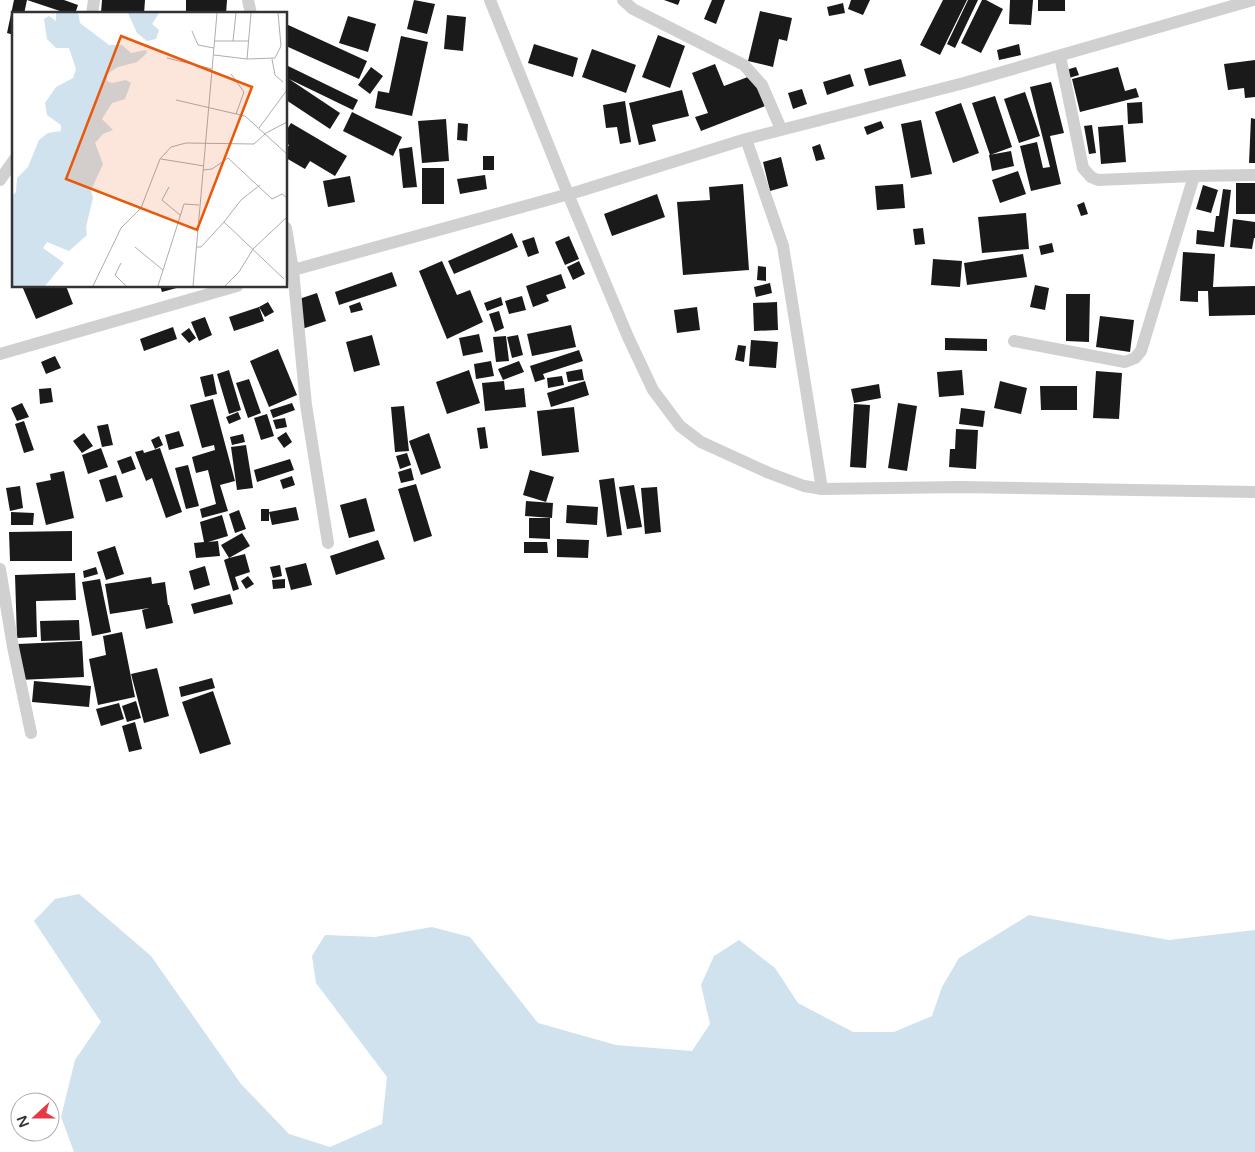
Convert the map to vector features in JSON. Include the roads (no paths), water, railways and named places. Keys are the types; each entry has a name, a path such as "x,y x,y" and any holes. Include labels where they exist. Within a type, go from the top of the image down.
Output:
{"street":[{"path":"490,0 568,194 653,390 680,426 701,442 769,473 804,486 822,489 961,487 1255,492"},
{"path":"622,0 633,9 744,65 762,85 781,130"},
{"path":"290,271 568,194 746,138 964,83 1253,0"},
{"path":"1060,56 1083,168 1091,177 1098,180 1255,175"},
{"path":"746,138 783,246 822,489"},
{"path":"0,180 12,163"},
{"path":"1014,341 1125,362 1135,358 1141,351 1194,176"},
{"path":"288,250 306,406 328,543"},
{"path":"0,354 230,288"},
{"path":"0,569 13,647 31,733"}],"water":[{"path":"79,894 151,956 241,1084 289,1134 330,1147 382,1124 387,1077 316,983 312,956 325,935 375,937 432,927 470,937 538,1023 616,1045 692,1051 710,1024 701,985 714,956 739,940 775,968 798,1003 853,1032 894,1032 932,1016 942,987 959,958 1029,915 1169,940 1255,930 1255,1152 74,1152 61,1117 75,1060 101,1022 34,921 55,899"}]}
